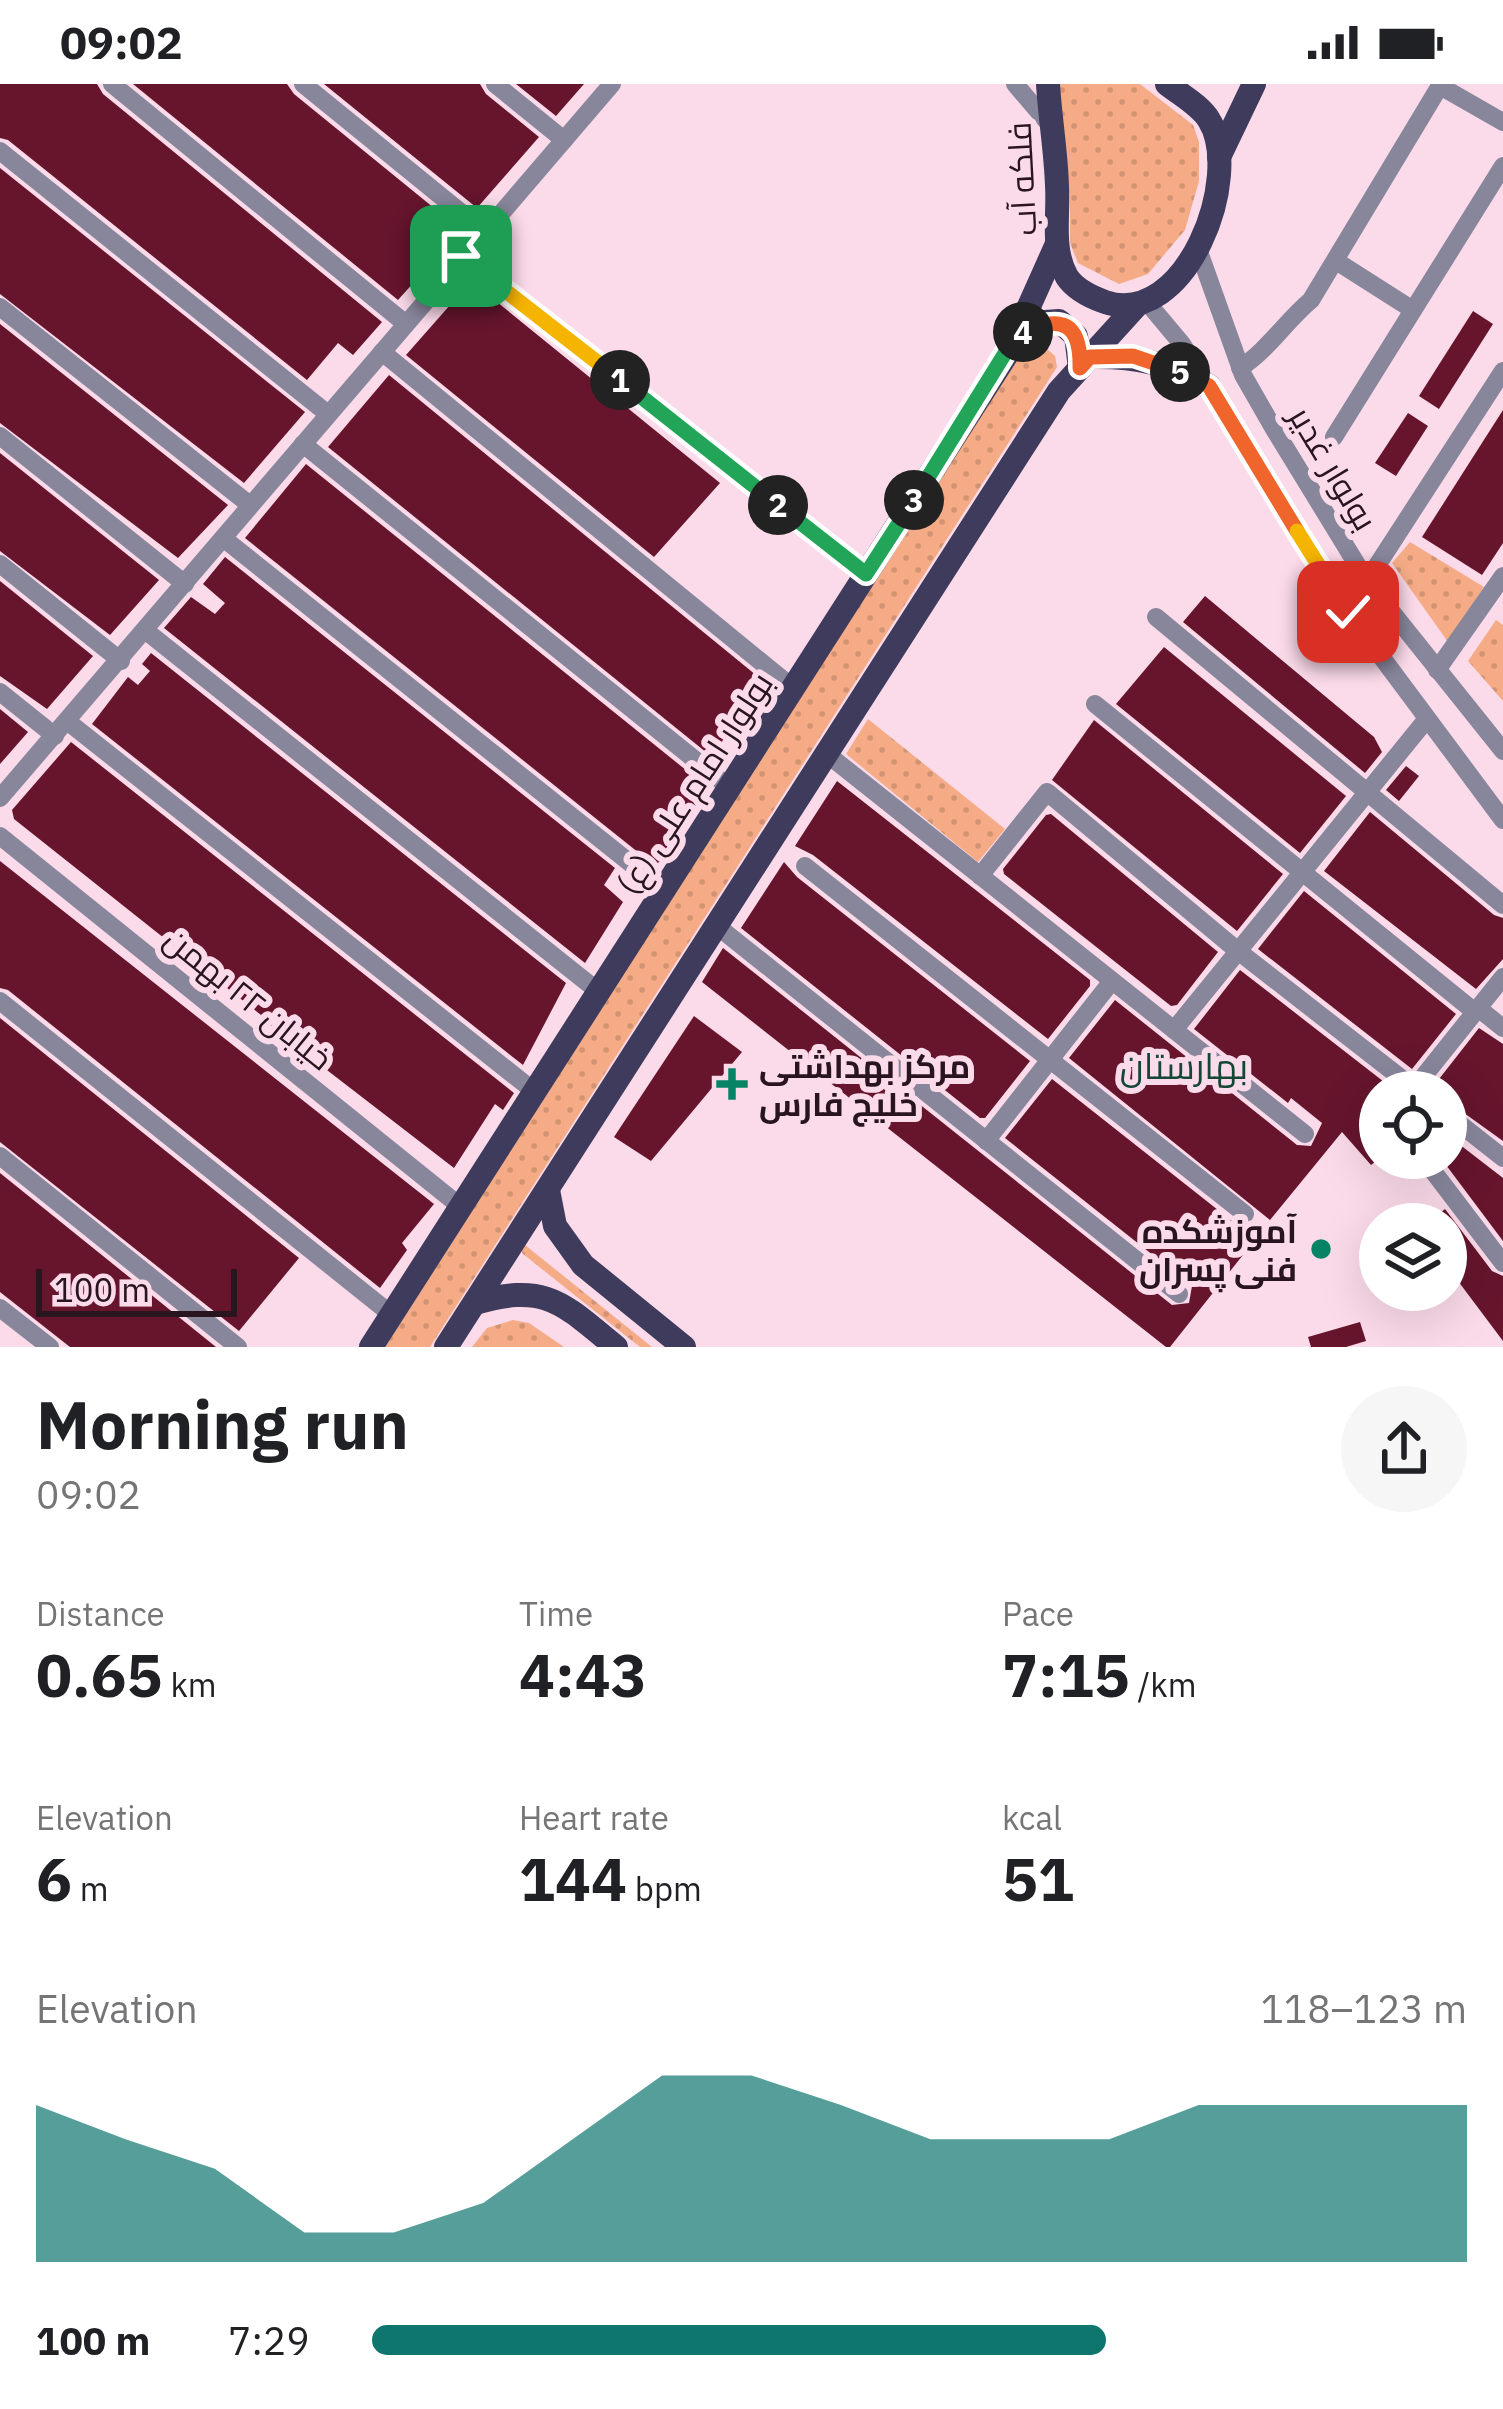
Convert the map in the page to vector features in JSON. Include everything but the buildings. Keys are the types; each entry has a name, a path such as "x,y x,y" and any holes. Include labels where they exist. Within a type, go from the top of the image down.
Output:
{"main road":[{"name":"فلکه آب","path":"1048,84 1058,190 1056,246 1068,279 1089,296 1113,304 1142,303"},
{"path":"446,1347 1059,391 1142,303 1181,275 1198,249 1210,223 1218,160 1216,135 1208,116 1168,84"},
{"path":"1218,160 1254,84"},
{"name":"بولوار امام علی (ع)","path":"371,1347 1017,334 1056,246"},
{"path":"1017,334 1059,321 1076,336 1085,363"},
{"path":"1085,363 1133,356 1209,386"},
{"path":"548,1190 556,1226 584,1265 684,1347"},
{"path":"475,1303 502,1295 556,1298 616,1347"}],"street":[{"path":"112,84 406,324"},
{"path":"303,84 485,232"},
{"path":"495,84 564,140"},
{"path":"0,798 612,84"},
{"path":"1015,84 1050,125"},
{"path":"1240,368 1261,355 1282,325 1311,300 1440,85 1503,122"},
{"path":"0,151 328,414"},
{"path":"1334,437 1503,166"},
{"name":"بولوار غدیر","path":"1198,249 1240,368 1274,429 1367,581 1503,751"},
{"path":"461,256 866,574"},
{"path":"1336,261 1413,310"},
{"name":"بولوار غدیر","path":"1142,303 1183,344 1348,612 1503,820"},
{"path":"0,307 250,506"},
{"path":"382,352 794,688"},
{"path":"1367,581 1503,371"},
{"path":"1224,411 1247,418 1258,400"},
{"path":"1244,445 1252,430 1260,426 1274,429"},
{"path":"0,436 185,584"},
{"path":"303,444 730,788"},
{"path":"223,538 664,890"},
{"path":"0,564 121,661"},
{"path":"1437,670 1503,576"},
{"path":"1156,617 1503,904"},
{"path":"146,631 598,992"},
{"path":"0,692 61,729 298,904 535,1092"},
{"path":"1095,704 1302,873 1503,1028"},
{"path":"1174,1030 1426,720"},
{"path":"827,754 1305,1134"},
{"path":"980,876 1047,792 1390,1071"},
{"name":"خیابان ۲۲ بهمن","path":"0,836 461,1207"},
{"path":"805,866 1245,1214"},
{"path":"717,926 1179,1294"},
{"path":"1430,1071 1503,977"},
{"path":"986,1141 1112,981"},
{"path":"0,1001 392,1315"},
{"path":"1467,1130 1503,1158"},
{"path":"0,1156 238,1347"},
{"path":"1439,1179 1503,1263"},
{"path":"4,1311 50,1347"}],"shaded area":[{"path":"1058,84 1140,84 1193,125 1199,142 1199,181 1185,230 1148,274 1119,284 1078,263 1070,243"},
{"path":"1040,343 1055,356 1057,367 430,1347 385,1347 1020,352"},
{"path":"1410,542 1484,587 1448,642 1392,563"},
{"path":"1496,620 1503,625 1503,701 1468,661"},
{"path":"868,719 1005,829 978,862 846,754"},
{"path":"525,1245 652,1347 640,1347 523,1254 520,1249"},
{"path":"513,1320 529,1323 564,1347 472,1347 487,1328"}],"place":[{"name":"مرکز بهداشتی خلیج فارس","path":"732,1084"},
{"name":"آموزشکده فنی پسران","path":"1321,1249"}],"district":[{"name":"بهارستان","path":"1184,1065"}],"route":[{"path":"461,256 866,574 1017,334 1059,321 1076,336 1080,368 1090,357 1133,356 1209,386 1348,612"}]}
